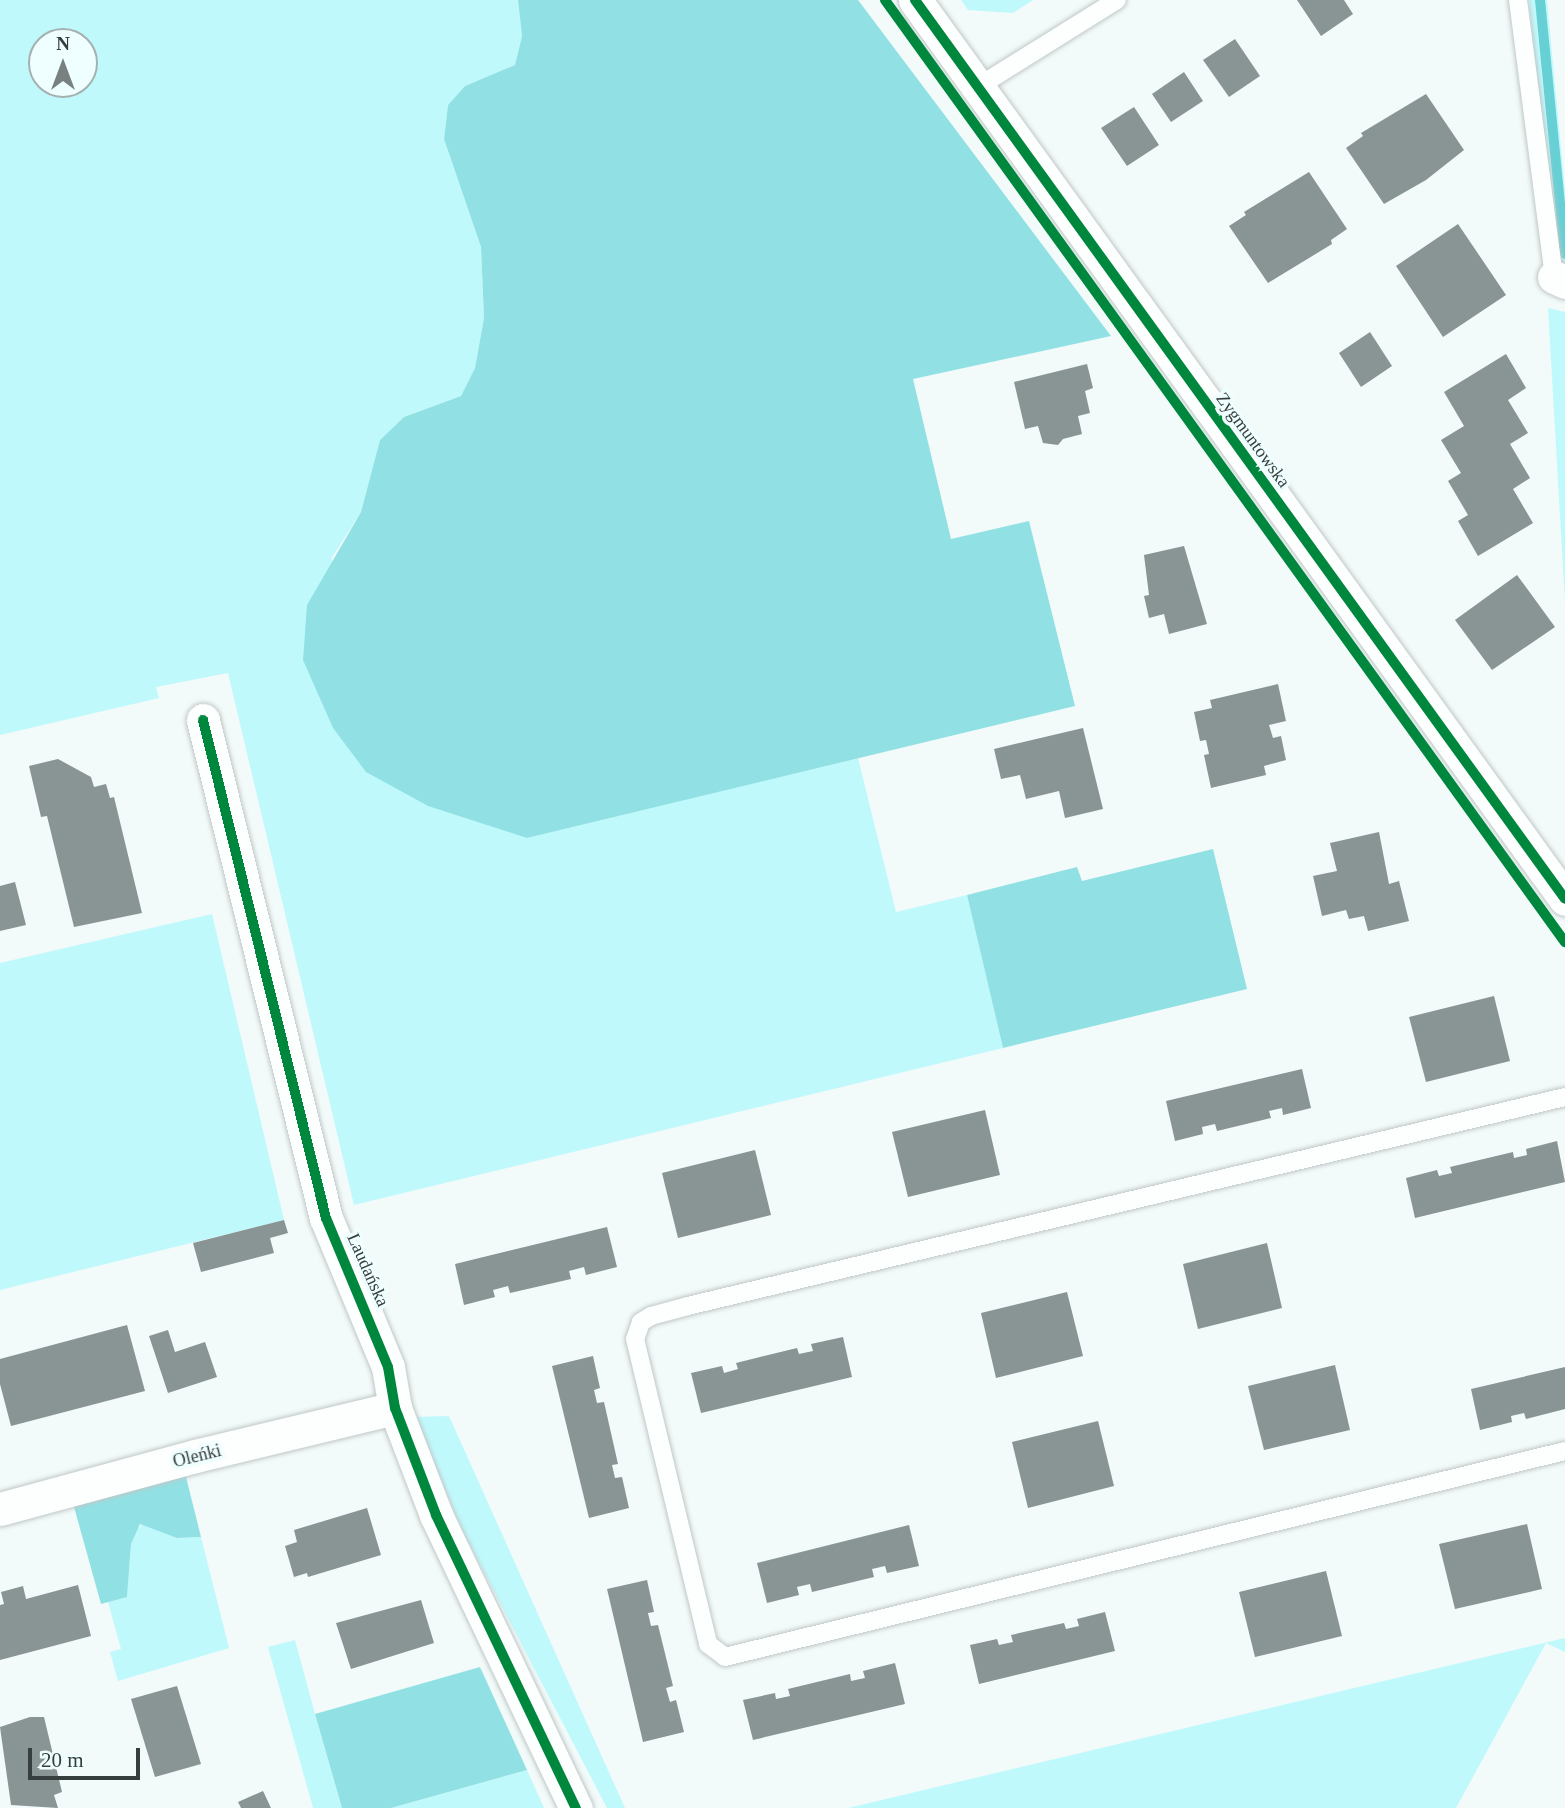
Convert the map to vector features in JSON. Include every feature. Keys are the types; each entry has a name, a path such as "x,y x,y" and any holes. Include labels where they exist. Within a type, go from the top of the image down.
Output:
{"street":[{"name":"Zygmuntowska","path":"915,0 976,88 1565,899"},
{"name":"Laudańska","path":"203,720 326,1218 388,1367 395,1409 436,1515 576,1808"},
{"name":"Oleńki","path":"0,1508 195,1455 395,1409"}],"lane":[{"path":"976,88 1117,0"},
{"path":"1518,0 1560,280"},
{"path":"1565,1097 688,1306 651,1316 641,1322 635,1339 708,1644 725,1657 1565,1451"}],"shaded area":[{"path":"0,0 518,0 522,36 515,65 465,86 448,105 444,139 481,247 484,318 475,368 461,396 404,417 380,440 361,512 331,559 527,838 858,758 896,912 967,895 1003,1048 354,1205 228,673 156,687 159,698 0,735"},
{"path":"518,0 858,0 1111,336 913,379 951,539 1029,521 1075,706 527,838 428,806 366,772 333,728 303,660 307,605 361,512 380,440 404,417 461,396 475,368 484,318 481,247 444,139 448,105 465,86 515,65 522,36"},
{"path":"961,0 1033,0 1013,13 968,10"},
{"path":"1529,0 1547,0 1565,191 1565,263 1561,263 1536,88"},
{"path":"1548,308 1565,312 1565,601"},
{"path":"1213,849 1247,989 1003,1048 967,895 1077,867 1082,881"},
{"path":"212,914 284,1220 0,1290 0,963"},
{"path":"449,1416 625,1808 607,1808 462,1530 415,1417"},
{"path":"183,1465 201,1537 177,1538 140,1524 131,1544 127,1597 101,1604 71,1496"},
{"path":"144,1523 177,1538 201,1537 229,1648 118,1681 110,1652 121,1649 108,1602 127,1596 131,1544 134,1532"},
{"path":"1565,1638 1565,1652 1546,1643 1456,1808 848,1808"},
{"path":"295,1640 342,1808 313,1808 268,1647"},
{"path":"480,1667 527,1770 391,1808 342,1808 315,1714"},
{"path":"527,1770 544,1808 391,1808"}],"building":[{"path":"1297,0 1344,0 1353,14 1321,36"},
{"path":"1235,39 1260,76 1229,97 1203,60"},
{"path":"1184,72 1203,101 1171,122 1152,94"},
{"path":"1426,94 1464,150 1426,180 1384,204 1346,148 1363,136 1361,133"},
{"path":"1134,107 1159,145 1127,166 1101,128"},
{"path":"1309,172 1347,229 1331,240 1332,244 1268,283 1229,226 1246,215 1244,212"},
{"path":"1458,224 1506,295 1443,337 1396,266"},
{"path":"1370,332 1392,366 1361,387 1339,353"},
{"path":"1506,354 1526,388 1508,400 1528,433 1510,444 1530,478 1513,489 1533,523 1478,556 1458,521 1468,515 1448,481 1461,473 1441,440 1464,426 1444,392"},
{"path":"1087,364 1093,388 1085,391 1090,413 1078,416 1082,434 1063,439 1058,445 1043,443 1038,426 1025,429 1014,382"},
{"path":"1184,546 1207,624 1169,634 1164,614 1149,618 1144,596 1149,595 1144,555"},
{"path":"1517,575 1555,627 1492,670 1455,620"},
{"path":"1278,684 1286,721 1269,725 1273,738 1281,736 1286,760 1264,766 1266,775 1211,788 1204,755 1209,754 1206,740 1200,741 1194,712 1212,708 1210,700"},
{"path":"1083,728 1103,809 1065,818 1059,791 1026,799 1020,775 1001,779 994,749"},
{"path":"58,759 91,777 94,787 106,784 110,798 114,797 142,913 74,927 47,816 41,817 29,766"},
{"path":"1379,832 1389,884 1399,881 1409,921 1368,931 1364,916 1349,919 1346,910 1322,916 1313,876 1337,871 1330,843"},
{"path":"15,882 26,925 0,931 0,886"},
{"path":"1494,996 1510,1061 1426,1082 1409,1017"},
{"path":"1302,1069 1311,1108 1283,1115 1282,1108 1269,1111 1271,1118 1217,1131 1215,1124 1202,1127 1203,1134 1175,1141 1166,1101"},
{"path":"985,1110 1000,1175 908,1197 892,1132"},
{"path":"1557,1141 1565,1182 1415,1218 1406,1178 1437,1170 1439,1176 1452,1173 1450,1167 1513,1152 1514,1158 1527,1155 1526,1149"},
{"path":"755,1150 771,1215 678,1238 662,1173"},
{"path":"284,1220 288,1233 270,1238 274,1253 201,1272 193,1243"},
{"path":"607,1227 617,1267 586,1275 584,1267 569,1271 571,1279 510,1293 508,1286 493,1290 495,1297 464,1305 455,1264"},
{"path":"1267,1243 1282,1308 1198,1329 1183,1264"},
{"path":"1067,1292 1083,1356 996,1378 981,1313"},
{"path":"127,1325 145,1391 11,1426 0,1384 0,1359"},
{"path":"168,1330 175,1352 205,1342 217,1377 168,1393 149,1336"},
{"path":"843,1337 852,1377 701,1413 691,1373 722,1366 724,1373 738,1369 736,1363 797,1348 799,1354 813,1351 811,1344"},
{"path":"593,1356 600,1388 594,1390 597,1403 604,1402 618,1464 612,1465 615,1478 622,1477 629,1508 589,1518 552,1366"},
{"path":"1335,1365 1350,1430 1264,1450 1248,1386"},
{"path":"1565,1367 1565,1409 1526,1419 1524,1413 1511,1416 1512,1422 1480,1430 1471,1389"},
{"path":"1098,1421 1114,1486 1028,1508 1012,1442"},
{"path":"367,1508 381,1555 308,1577 307,1573 294,1577 285,1546 297,1542 294,1530"},
{"path":"1527,1524 1542,1589 1455,1609 1439,1544"},
{"path":"909,1525 919,1566 887,1573 885,1566 872,1569 874,1577 812,1592 810,1584 797,1587 799,1595 767,1603 757,1563"},
{"path":"1326,1571 1342,1636 1255,1657 1239,1592"},
{"path":"647,1580 654,1612 648,1613 651,1626 658,1625 673,1686 666,1688 670,1702 676,1700 684,1732 643,1742 607,1589"},
{"path":"78,1585 91,1636 0,1660 0,1605 4,1604 1,1592 23,1586 26,1599"},
{"path":"421,1600 434,1643 351,1669 336,1623"},
{"path":"1105,1612 1115,1651 979,1684 970,1645 997,1639 999,1645 1013,1642 1011,1635 1064,1623 1066,1629 1079,1626 1077,1619"},
{"path":"895,1663 905,1704 753,1740 743,1700 775,1693 776,1699 790,1696 788,1689 850,1674 851,1681 865,1678 863,1671"},
{"path":"177,1686 201,1764 155,1777 131,1699"},
{"path":"30,1717 44,1717 62,1792 54,1795 58,1808 11,1805 0,1727"},
{"path":"263,1791 271,1808 241,1808 238,1802"}],"waterway":[{"path":"1540,0 1565,254"}],"cycle path":[{"path":"885,0 1565,942"},
{"path":"915,0 1565,899"},
{"path":"203,720 326,1218 388,1367 395,1408 436,1515 576,1808"}]}
